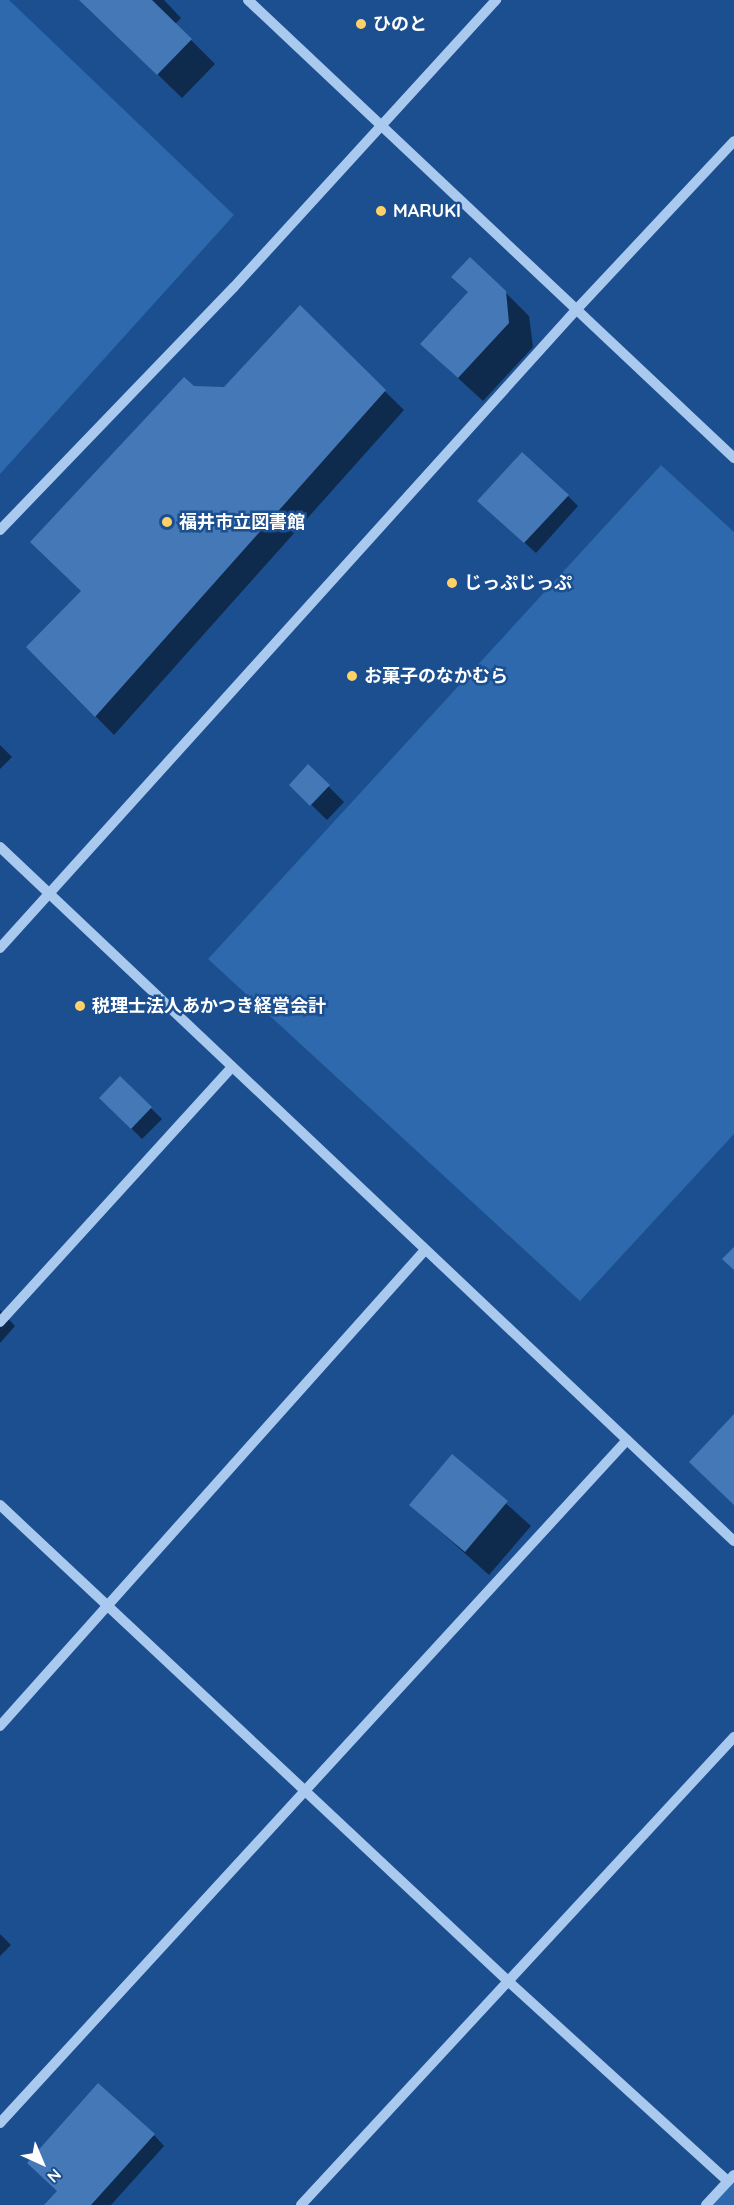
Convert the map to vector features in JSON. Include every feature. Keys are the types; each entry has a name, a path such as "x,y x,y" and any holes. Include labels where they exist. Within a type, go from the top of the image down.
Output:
{"street":[{"path":"248,0 734,458"},
{"path":"0,530 234,287 379,124 496,0"},
{"path":"0,948 576,310 734,141"},
{"path":"0,847 734,1540"},
{"path":"0,1323 232,1067"},
{"path":"0,1726 425,1250"},
{"path":"0,2123 627,1440"},
{"path":"0,1505 509,1982 731,2178 706,2205"},
{"path":"301,2205 734,1737"}],"shaded area":[{"path":"0,0 9,0 234,215 0,474"},
{"path":"661,465 734,532 734,1134 580,1301 208,959"},
{"path":"734,2176 734,2205 707,2205"}],"building":[{"path":"79,0 152,0 192,39 157,75"},
{"path":"470,257 506,291 509,323 458,378 420,344 468,292 451,277"},
{"path":"300,305 386,390 95,717 26,647 81,591 30,542 184,377 194,386 224,387"},
{"path":"522,452 569,495 524,543 477,501"},
{"path":"308,764 330,785 310,806 289,785"},
{"path":"120,1076 152,1107 131,1129 99,1098"},
{"path":"734,1247 734,1270 722,1259"},
{"path":"734,1414 734,1505 689,1462"},
{"path":"452,1454 508,1501 465,1552 409,1505"},
{"path":"98,2083 155,2134 91,2205 44,2205 57,2191 27,2163"}],"place":[{"name":"ひのと","path":"361,24"},
{"name":"MARUKI","path":"381,211"},
{"name":"福井市立図書館","path":"167,522"},
{"name":"じっぷじっぷ","path":"452,583"},
{"name":"お菓子のなかむら","path":"352,676"},
{"name":"税理士法人あかつき経営会計","path":"80,1006"}]}
